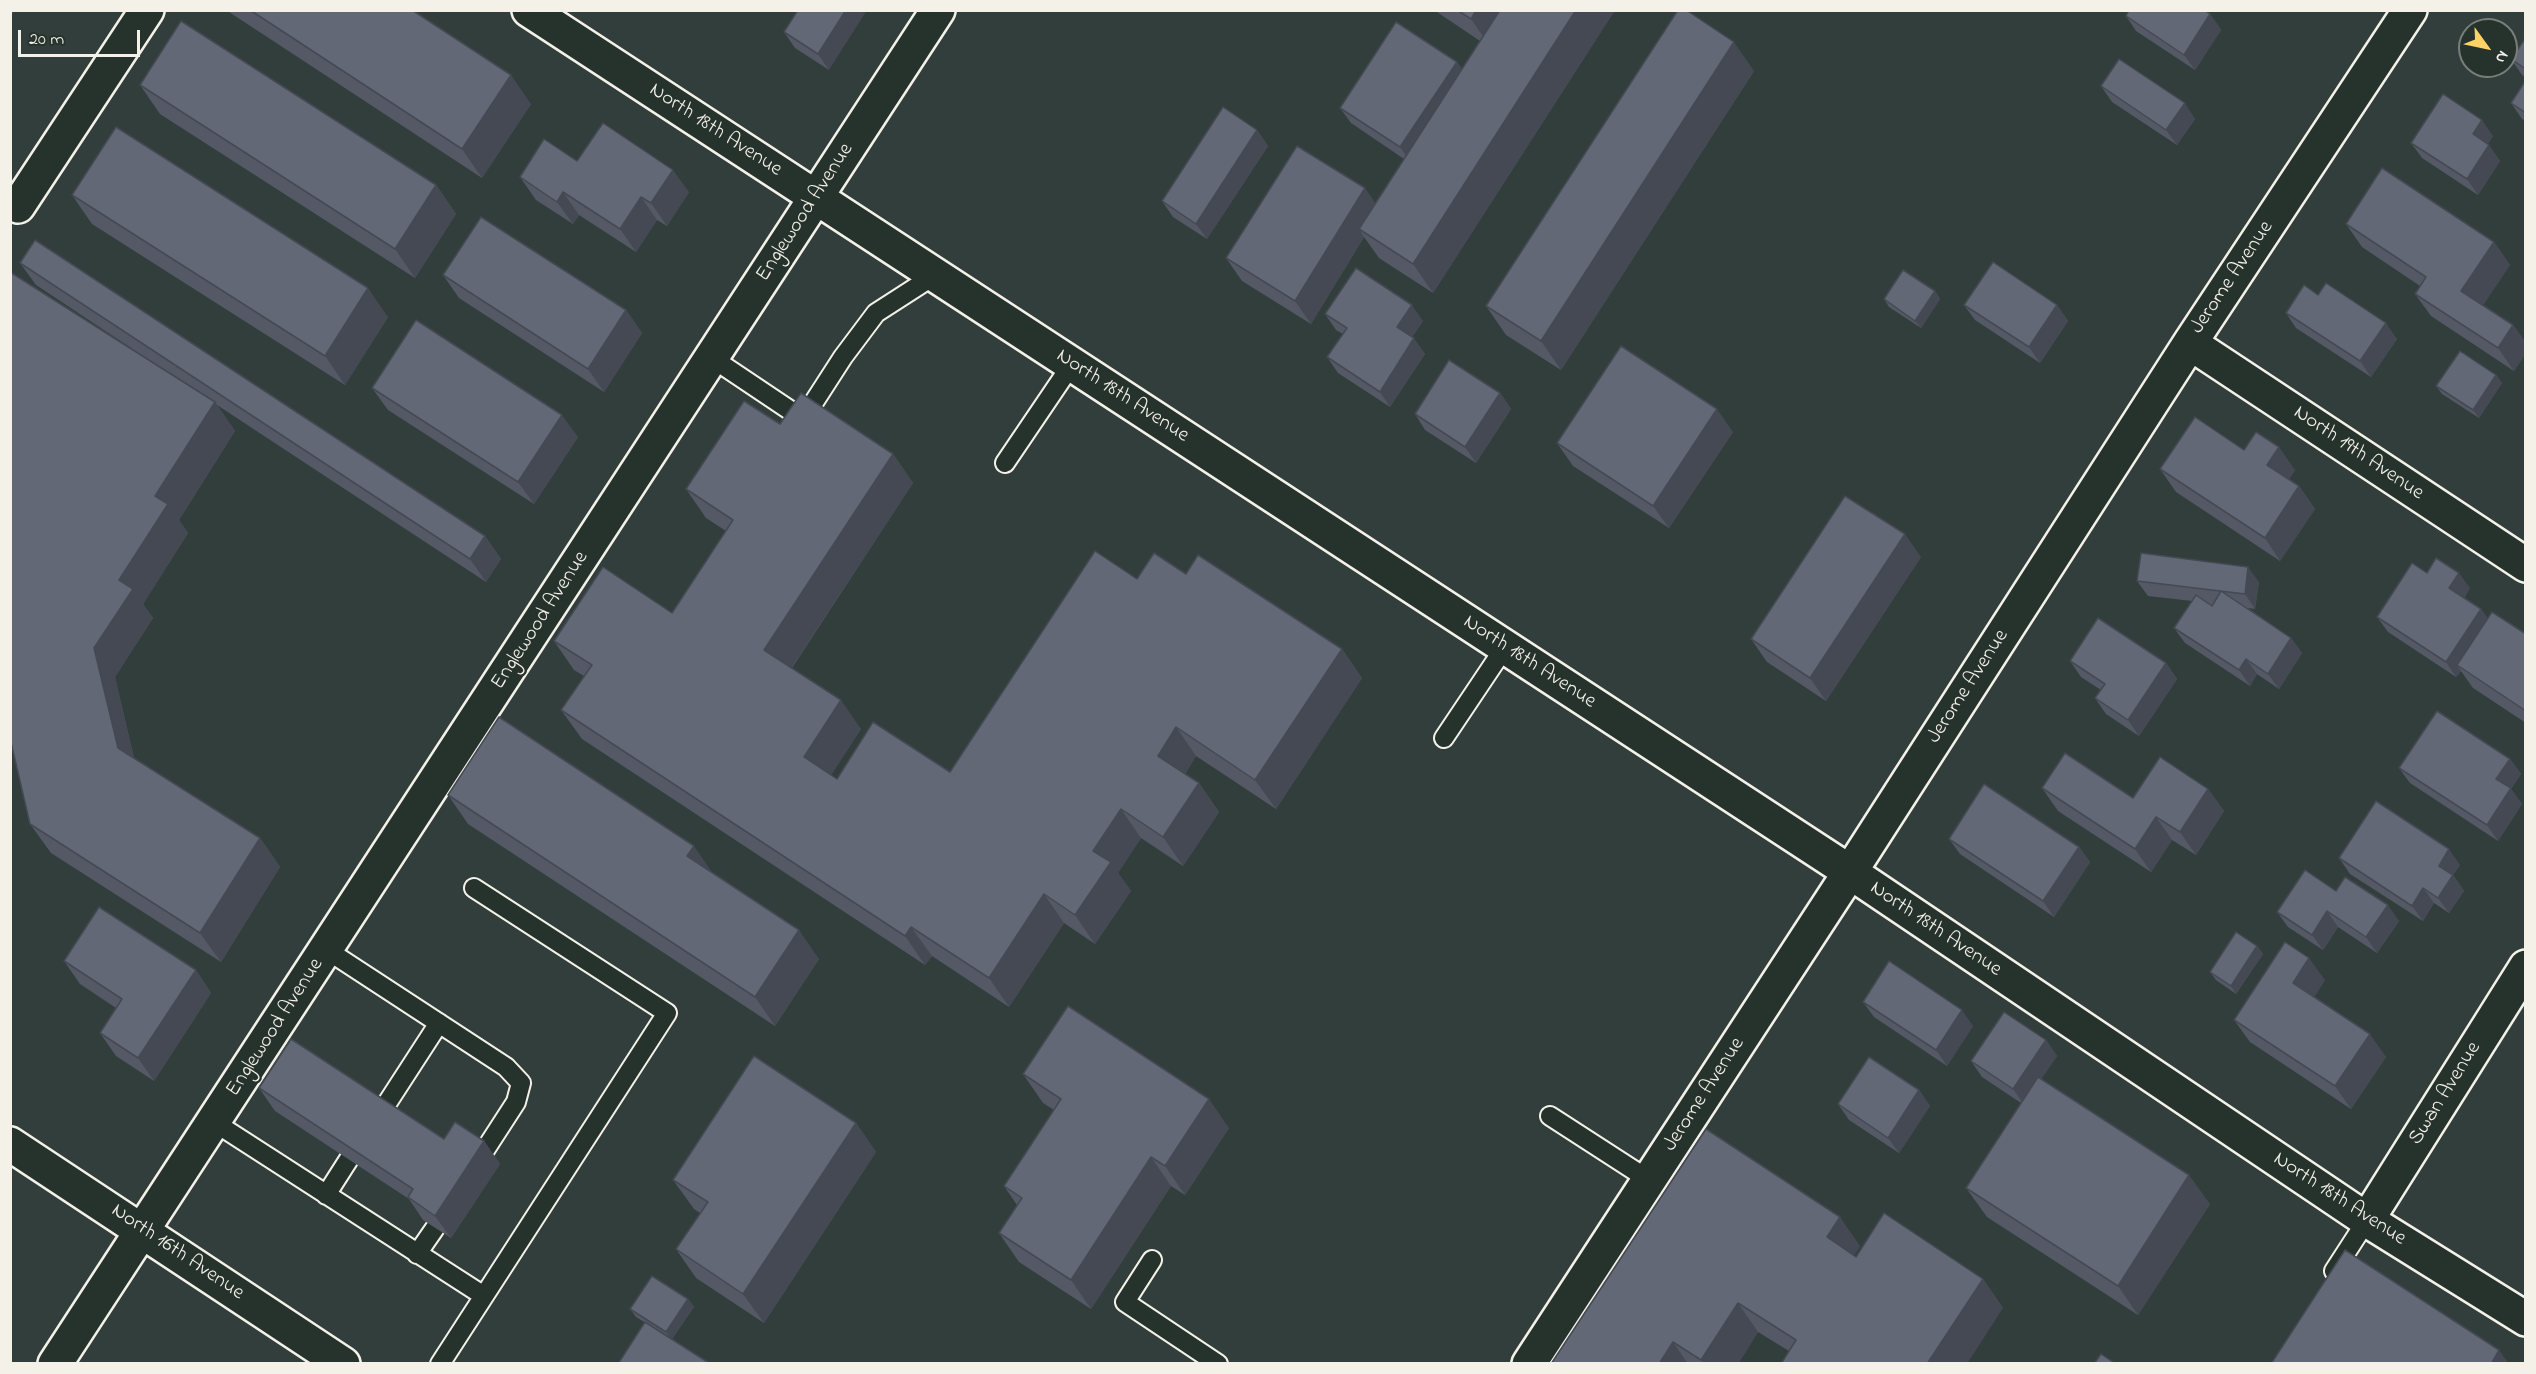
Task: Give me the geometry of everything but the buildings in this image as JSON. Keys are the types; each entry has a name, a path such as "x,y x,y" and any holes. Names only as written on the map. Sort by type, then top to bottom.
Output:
{"street":[{"path":"18,206 147,10"},
{"name":"North 18th Avenue","path":"529,10 1850,873 2367,1220 2526,1319"},
{"name":"Englewood Avenue","path":"55,1364 938,10"},
{"name":"Jerome Avenue","path":"1529,1364 1850,873 2190,343 2410,10"},
{"name":"North 19th Avenue","path":"2190,343 2526,565"},
{"name":"Swan Avenue","path":"2367,1220 2526,967"},
{"name":"North 16th Avenue","path":"10,1144 343,1364"}],"lane":[{"path":"712,358 802,419 843,357 876,313 935,275"},
{"path":"1005,463 1072,364"},
{"path":"1444,738 1505,646"},
{"path":"440,1364 667,1013 474,888"},
{"path":"327,950 506,1067 521,1083 516,1102 483,1153"},
{"path":"382,1111 439,1023"},
{"path":"1550,1116 1649,1180"},
{"path":"214,1122 484,1296"},
{"path":"326,1195 349,1159"},
{"path":"2324,1287 2367,1220"},
{"path":"417,1254 435,1228"},
{"path":"1152,1260 1125,1302 1218,1364"}]}
